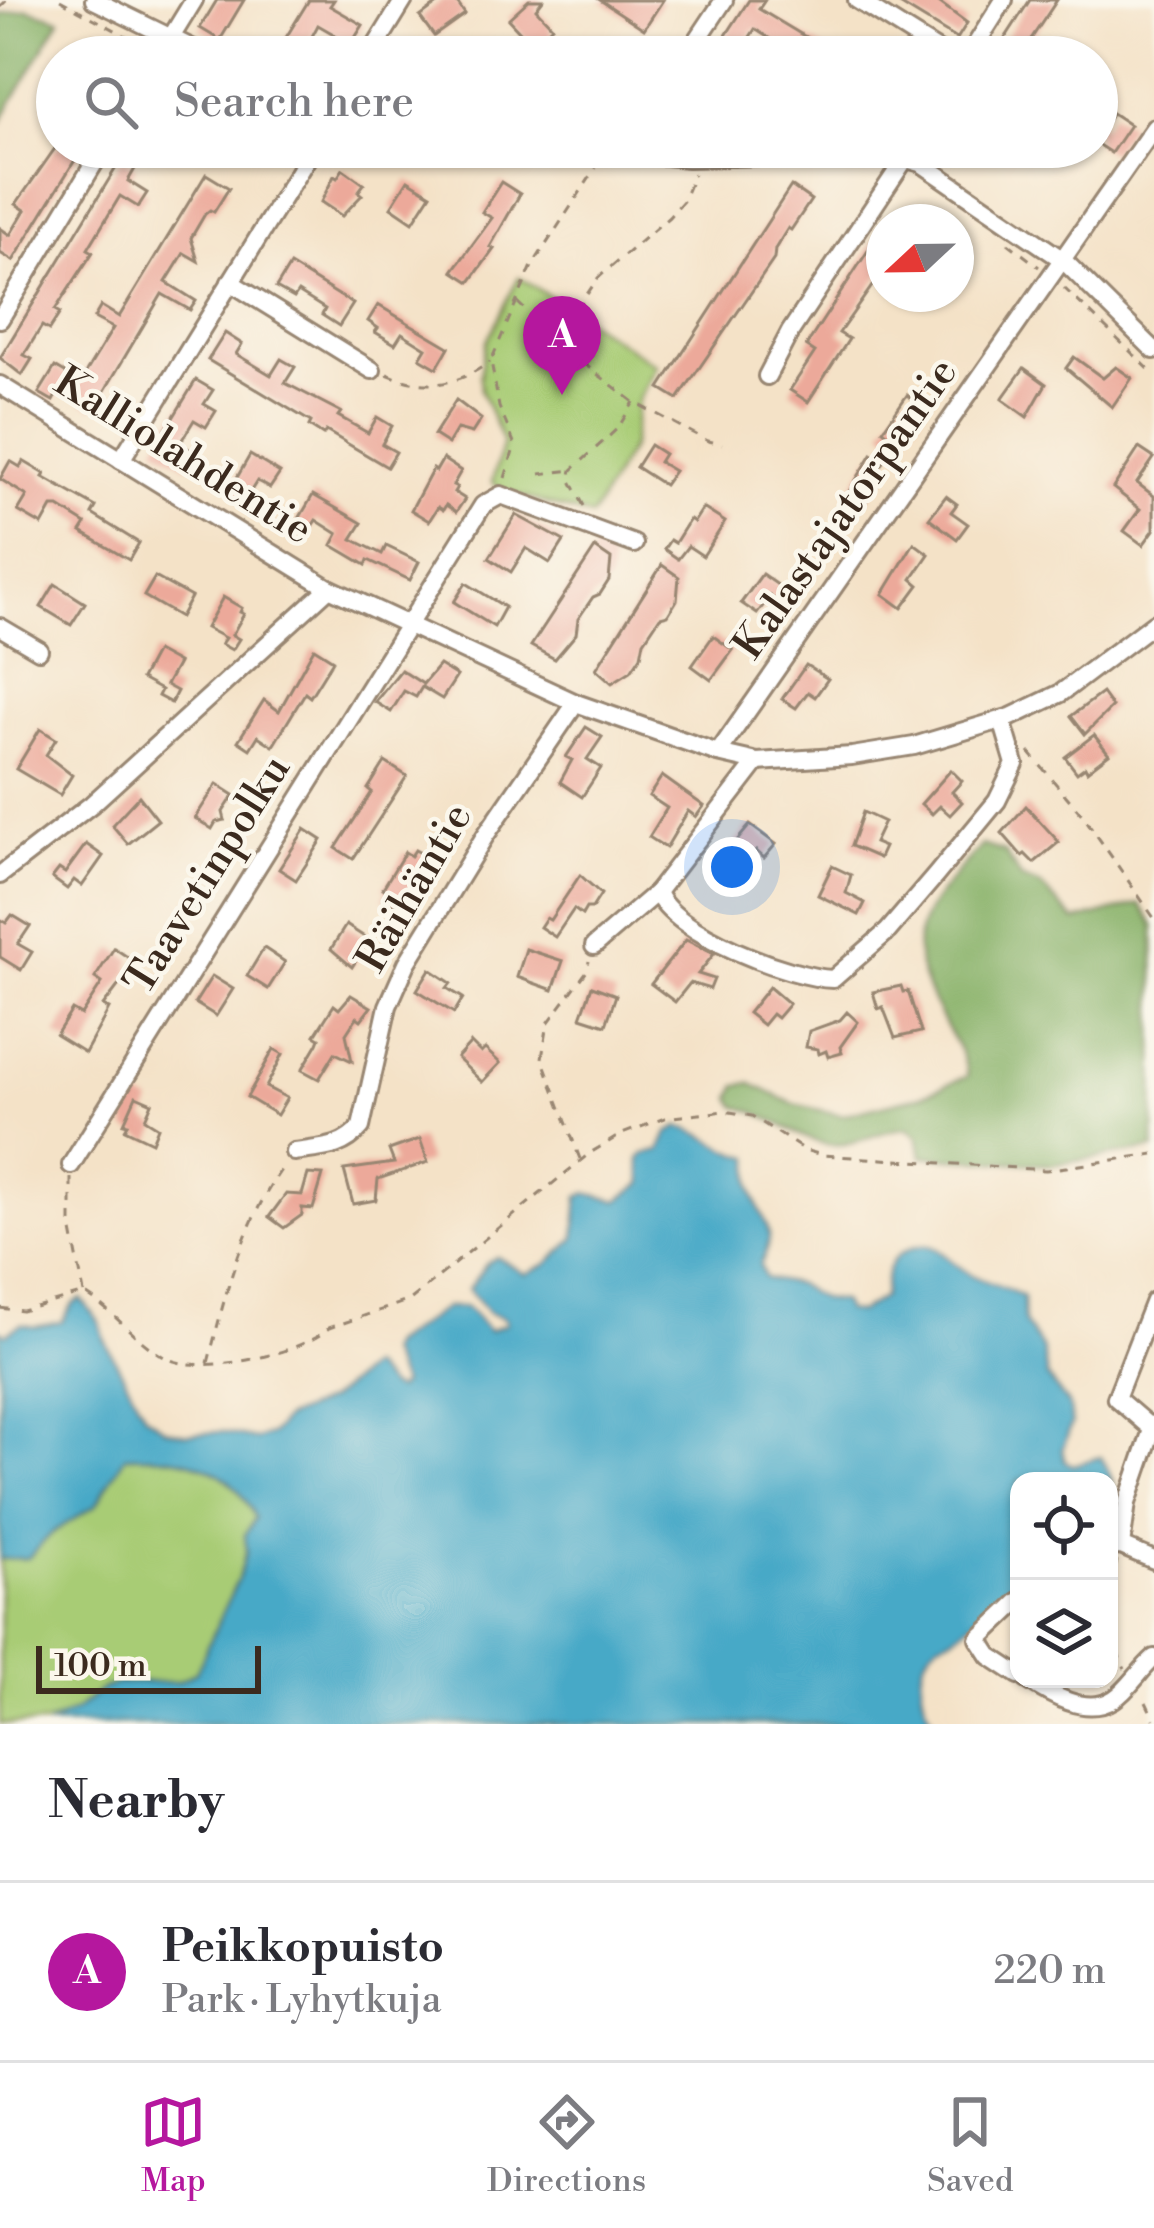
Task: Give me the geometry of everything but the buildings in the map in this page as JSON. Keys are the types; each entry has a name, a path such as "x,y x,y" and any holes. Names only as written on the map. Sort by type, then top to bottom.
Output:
{"street":[{"path":"94,0 144,36"},
{"path":"172,36 194,0"},
{"path":"382,36 404,0"},
{"path":"700,36 724,0"},
{"path":"857,0 914,36"},
{"path":"981,36 1004,0"},
{"name":"Kalastajatorpantie","path":"718,753 1154,128"},
{"path":"0,319 91,168"},
{"path":"121,460 301,168"},
{"path":"767,376 790,332 899,168"},
{"path":"931,168 1154,350"},
{"path":"230,282 372,370"},
{"name":"Kalliolahdentie","path":"0,385 329,588 576,703 757,762 852,757 914,746 1002,720 1061,693 1154,623"},
{"path":"501,495 634,544"},
{"name":"Taavetinpolku","path":"71,1165 472,519 483,505 501,495"},
{"path":"0,874 92,804 329,588"},
{"path":"0,628 39,650"},
{"name":"Räihäntie","path":"294,1152 334,1147 350,1140 361,1127 388,1006 406,963 576,703"},
{"path":"657,892 682,922 699,931 809,979 832,980 888,931 997,801 1015,764 1002,720"},
{"path":"594,946 657,892 757,762"},
{"path":"1118,1536 1153,1426 1116,1398 1154,1301"},
{"path":"1118,1547 1154,1560"},
{"path":"1010,1610 979,1640 990,1656 1010,1669"},
{"path":"1044,1688 1075,1704 1097,1705 1114,1699 1154,1658"}],"path":[{"path":"0,7 7,0"},
{"path":"60,0 134,36"},
{"path":"501,495 498,489 515,445 499,407 491,362 515,301 564,213 596,168"},
{"path":"551,336 566,325 598,278 683,201 694,172"},
{"path":"997,235 1058,268 1154,374"},
{"path":"515,301 551,336 634,401 722,445"},
{"path":"372,370 427,386 461,380 491,362"},
{"path":"595,530 570,479 572,470 618,428 634,401"},
{"path":"540,474 572,470"},
{"path":"1029,752 1084,817 1154,918"},
{"path":"580,1160 542,1058 548,1023 587,971 594,946"},
{"path":"71,1165 71,1226 84,1293 127,1324 152,1350 173,1362 207,1365 294,1347 320,1337 329,1328 410,1300 580,1160 622,1134 665,1118 725,1111 752,1116 804,1150 822,1155 1046,1170 1154,1154"},
{"path":"207,1365 234,1258 258,1203 294,1152"},
{"path":"0,1308 22,1311 84,1293"},
{"path":"1113,1580 1113,1632 1131,1681"},
{"path":"1146,1702 1154,1719"}],"green space":[{"path":"28,9 60,19 50,36 36,36 36,61 0,123 0,15"},
{"path":"519,277 656,365 638,400 632,445 591,517 503,491 492,482 503,443 481,390 480,375 486,343"},
{"path":"982,845 1004,852 1022,879 1041,886 1075,921 1140,904 1154,926 1154,1149 1051,1165 922,1156 918,1136 909,1128 847,1144 825,1144 737,1107 732,1098 737,1085 750,1083 794,1104 842,1115 919,1096 968,1076 962,1055 929,994 917,946 929,909"},
{"path":"125,1456 165,1457 202,1466 233,1485 255,1518 245,1535 247,1551 238,1579 196,1672 178,1682 119,1683 47,1724 0,1724 0,1559 28,1558 52,1533 96,1505"}],"water":[{"path":"679,1127 751,1157 752,1188 769,1233 760,1265 765,1278 798,1285 821,1299 841,1301 846,1311 858,1313 883,1297 888,1271 898,1256 925,1246 970,1274 1023,1297 1024,1322 1043,1350 1047,1377 1068,1404 1072,1423 1062,1450 1065,1461 1073,1465 1101,1457 1108,1472 1010,1472 1010,1585 963,1629 929,1652 922,1673 923,1695 937,1724 47,1724 119,1683 178,1682 196,1672 238,1579 247,1551 245,1535 255,1518 245,1499 219,1474 185,1460 125,1456 96,1505 52,1533 28,1558 0,1559 0,1330 6,1334 21,1324 35,1327 62,1322 81,1299 100,1323 145,1415 165,1429 186,1434 221,1432 256,1439 271,1435 284,1419 329,1400 369,1367 396,1390 401,1384 387,1353 391,1345 446,1307 466,1307 489,1331 506,1324 504,1318 488,1313 468,1289 488,1262 497,1257 525,1274 547,1264 575,1239 579,1197 587,1193 618,1201 643,1183 640,1159 660,1151 668,1133"}],"place":[{"name":"Peikkopuisto","path":"562,395"}]}
